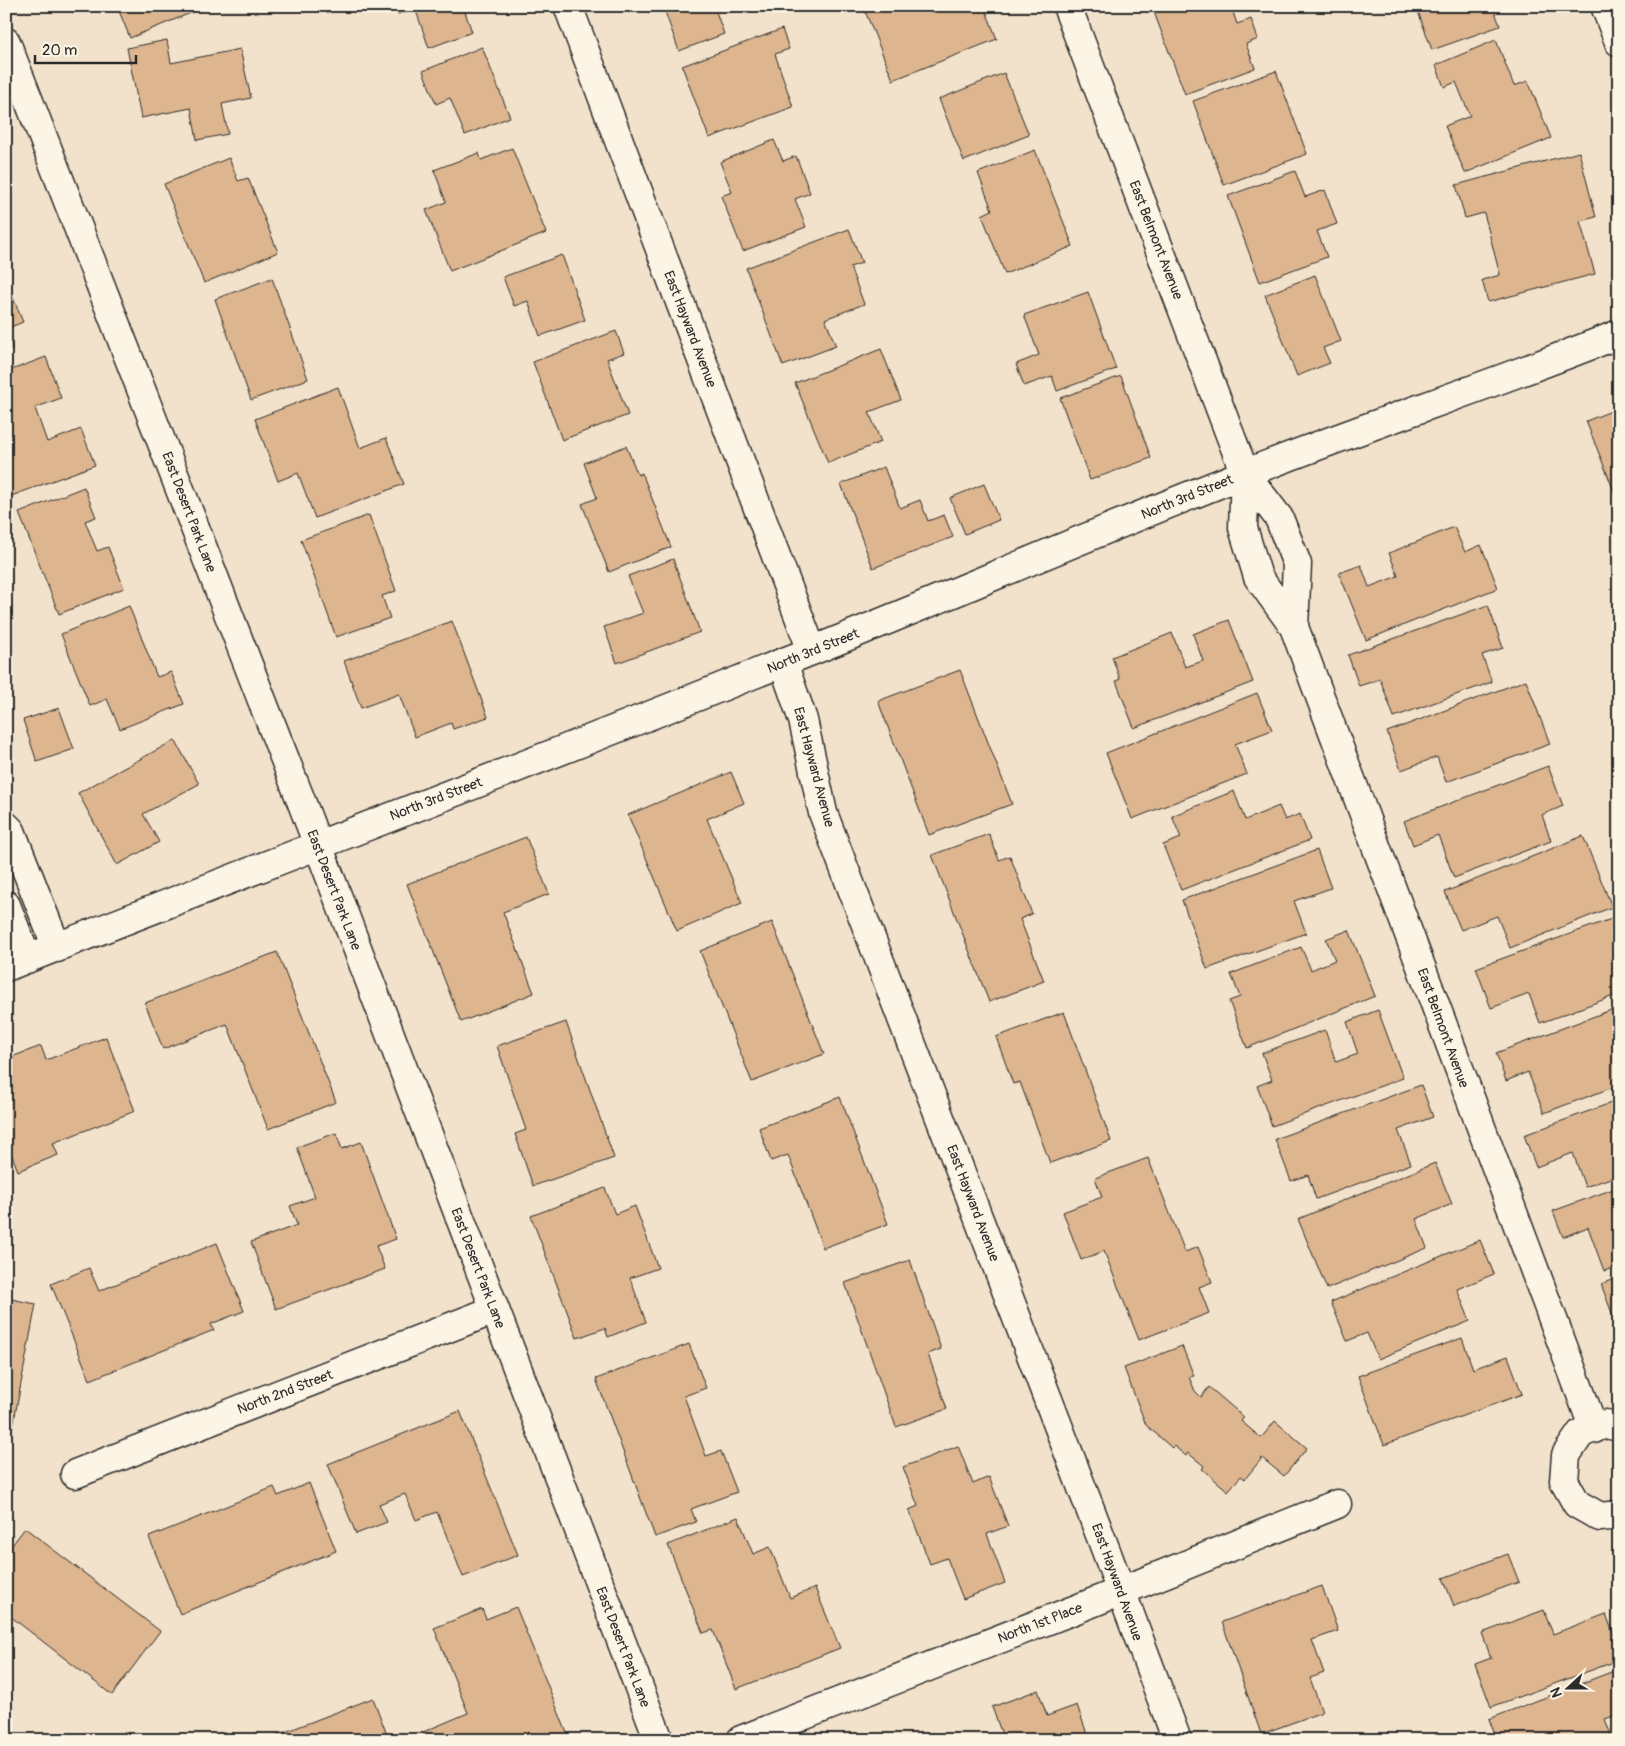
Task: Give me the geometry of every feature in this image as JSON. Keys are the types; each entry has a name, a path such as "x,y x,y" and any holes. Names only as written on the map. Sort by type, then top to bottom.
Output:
{"street":[{"name":"East Hayward Avenue","path":"568,6 812,651"},
{"name":"East Belmont Avenue","path":"1067,6 1245,474 1279,518 1297,564 1294,627"},
{"path":"1605,6 1619,42"},
{"name":"East Desert Park Lane","path":"6,42 317,845 659,1740"},
{"name":"North 3rd Street","path":"17,963 590,740 1245,474 1619,334"},
{"name":"East Belmont Avenue","path":"1245,474 1243,528 1258,577 1294,627 1606,1428 1581,1433 1566,1455 1564,1481 1577,1504 1600,1517 1619,1515"},
{"name":"East Hayward Avenue","path":"783,663 803,720 823,813 1177,1740"},
{"path":"6,826 11,831 57,948"},
{"path":"6,905 17,963"},
{"name":"North 2nd Street","path":"75,1474 494,1310"},
{"name":"North 1st Place","path":"741,1740 1337,1504"}],"building":[{"path":"117,6 191,6 193,12 130,38"},
{"path":"395,6 463,6 472,32 429,48 415,8 398,14"},
{"path":"663,6 714,6 724,34 679,51"},
{"path":"863,6 984,6 997,39 893,80"},
{"path":"1231,6 1237,24 1251,19 1258,39 1246,44 1255,68 1185,94 1152,7"},
{"path":"1416,6 1493,6 1500,26 1432,50"},
{"path":"782,29 789,49 775,54 793,107 709,138 682,66"},
{"path":"167,40 171,63 240,49 251,98 222,104 228,134 197,140 191,108 141,118 127,48"},
{"path":"1496,40 1514,86 1528,81 1551,138 1465,173 1445,126 1470,116 1456,82 1444,87 1436,65"},
{"path":"482,47 510,117 465,135 450,98 436,104 423,71"},
{"path":"1276,71 1307,154 1224,185 1193,101"},
{"path":"1004,73 1029,135 964,161 939,99"},
{"path":"774,140 783,161 796,156 810,193 795,199 806,227 743,251 721,196 732,192 720,162"},
{"path":"512,148 546,233 450,271 426,210 446,202 434,170 479,153 481,160"},
{"path":"1035,150 1073,246 1005,274 982,215 992,210 978,173"},
{"path":"1579,152 1596,217 1580,221 1595,274 1488,302 1482,280 1500,275 1484,213 1465,218 1456,185"},
{"path":"229,158 238,181 248,178 278,252 204,283 164,184"},
{"path":"1295,171 1305,197 1325,190 1337,224 1317,231 1327,257 1260,282 1228,196"},
{"path":"849,229 862,263 850,267 864,304 825,319 836,346 783,366 746,268"},
{"path":"562,255 585,320 540,336 528,301 514,306 503,277"},
{"path":"1315,275 1341,341 1323,348 1330,363 1297,376 1265,295"},
{"path":"272,278 308,379 251,400 215,299"},
{"path":"6,281 23,322 6,329"},
{"path":"1088,292 1116,369 1057,391 1052,376 1024,386 1016,364 1039,355 1024,315"},
{"path":"616,331 624,353 607,359 628,415 562,440 533,362"},
{"path":"6,333 12,348 6,351"},
{"path":"881,349 901,400 869,412 881,442 828,463 795,383"},
{"path":"46,357 61,398 35,408 47,442 81,429 95,465 6,498 6,413 10,412 6,402 6,372"},
{"path":"1121,376 1151,458 1090,480 1060,398"},
{"path":"338,387 360,448 386,438 404,484 315,518 298,473 278,481 255,419"},
{"path":"1619,408 1619,495 1616,496 1586,421"},
{"path":"626,446 638,475 642,473 671,547 609,572 582,504 597,498 584,463"},
{"path":"884,467 900,508 920,500 928,521 944,515 953,537 873,568 841,484"},
{"path":"984,484 999,520 965,534 950,498"},
{"path":"84,487 96,517 85,521 97,551 108,547 124,588 59,614 19,513"},
{"path":"369,515 396,591 382,596 390,618 336,637 301,540"},
{"path":"1454,527 1465,552 1481,545 1498,588 1366,640 1339,573 1361,565 1369,587 1398,576 1389,553"},
{"path":"673,559 700,632 617,663 604,627 643,613 628,576"},
{"path":"1488,605 1503,648 1482,655 1492,682 1394,717 1380,679 1359,686 1348,655"},
{"path":"129,606 157,677 171,672 184,704 120,729 107,699 90,706 61,634"},
{"path":"1229,620 1253,682 1134,728 1116,681 1120,679 1112,657 1172,633 1185,667 1203,661 1193,634"},
{"path":"452,621 488,717 453,729 451,723 415,737 399,694 361,708 344,661"},
{"path":"960,670 1012,804 929,835 878,701"},
{"path":"1526,680 1550,744 1446,782 1437,757 1401,770 1387,732"},
{"path":"1257,693 1272,730 1235,744 1247,774 1132,819 1106,753"},
{"path":"59,708 74,749 37,762 23,720"},
{"path":"175,740 199,784 143,814 159,842 117,865 78,793"},
{"path":"1548,766 1563,806 1542,815 1551,841 1454,878 1438,835 1413,845 1404,821"},
{"path":"731,772 744,803 707,819 742,903 677,931 628,815"},
{"path":"1234,791 1245,820 1279,806 1285,820 1300,814 1310,840 1181,890 1163,845 1181,838 1172,816"},
{"path":"989,834 999,860 1010,856 1032,914 1020,919 1044,981 989,1002 932,855"},
{"path":"1583,836 1612,907 1510,948 1497,916 1461,930 1445,892"},
{"path":"526,837 549,894 503,912 534,993 461,1022 407,884"},
{"path":"1317,850 1331,888 1294,901 1306,933 1207,969 1182,900"},
{"path":"1614,918 1619,931 1619,994 1540,1023 1529,994 1491,1008 1476,968"},
{"path":"772,922 824,1054 752,1082 700,951"},
{"path":"1349,930 1375,996 1247,1048 1229,1001 1240,997 1231,974 1301,947 1311,970 1335,960 1326,939"},
{"path":"277,952 336,1102 268,1129 227,1024 163,1049 145,1003"},
{"path":"1619,1007 1619,1085 1544,1113 1528,1072 1506,1081 1496,1053"},
{"path":"1378,1010 1403,1078 1272,1126 1257,1086 1272,1080 1262,1053 1325,1030 1336,1062 1358,1054 1347,1022"},
{"path":"1064,1012 1111,1141 1050,1163 1020,1082 1013,1084 996,1037"},
{"path":"566,1022 614,1158 533,1186 515,1134 526,1130 497,1046"},
{"path":"106,1037 135,1111 53,1143 58,1155 18,1171 6,1140 6,1059 41,1046 46,1060"},
{"path":"1421,1085 1433,1117 1398,1130 1411,1164 1316,1199 1308,1175 1291,1181 1275,1139"},
{"path":"840,1097 888,1224 823,1248 788,1155 771,1161 759,1128"},
{"path":"1619,1100 1619,1175 1585,1187 1573,1153 1536,1167 1524,1135"},
{"path":"336,1133 342,1149 361,1142 396,1239 376,1246 385,1269 276,1309 251,1242 297,1225 290,1206 315,1197 297,1147"},
{"path":"1148,1158 1185,1252 1198,1247 1212,1282 1199,1287 1209,1313 1139,1340 1104,1251 1081,1260 1063,1212 1102,1197 1095,1178"},
{"path":"1435,1163 1452,1204 1416,1219 1427,1248 1327,1289 1298,1219"},
{"path":"1619,1187 1619,1266 1604,1271 1588,1227 1563,1237 1553,1211"},
{"path":"605,1188 615,1214 635,1206 658,1268 630,1278 646,1322 608,1337 605,1328 577,1338 531,1216"},
{"path":"1480,1240 1494,1274 1457,1289 1470,1321 1378,1359 1367,1333 1347,1341 1331,1302"},
{"path":"217,1243 244,1311 211,1324 214,1330 90,1380 51,1284 89,1268 99,1291"},
{"path":"910,1260 941,1349 928,1354 947,1409 896,1427 845,1283"},
{"path":"1619,1277 1619,1332 1601,1284"},
{"path":"6,1298 36,1304 10,1442 6,1441"},
{"path":"1462,1338 1473,1369 1508,1356 1522,1394 1384,1445 1358,1376"},
{"path":"689,1344 706,1388 684,1396 706,1456 721,1451 737,1492 691,1509 696,1522 655,1537 596,1379"},
{"path":"1182,1346 1194,1376 1189,1377 1195,1391 1201,1397 1209,1387 1244,1417 1241,1421 1261,1438 1275,1421 1307,1448 1284,1476 1262,1458 1245,1479 1241,1476 1228,1491 1202,1469 1204,1466 1188,1453 1186,1456 1174,1446 1172,1448 1146,1425 1124,1368"},
{"path":"460,1411 518,1555 463,1577 437,1512 416,1520 405,1494 379,1504 387,1522 356,1534 328,1464"},
{"path":"958,1446 973,1484 989,1477 1008,1526 987,1534 1005,1583 963,1599 947,1558 930,1564 909,1510 918,1506 903,1467"},
{"path":"309,1483 336,1551 180,1614 149,1537 274,1487 278,1496"},
{"path":"738,1517 753,1554 770,1547 790,1598 815,1588 840,1648 736,1689 713,1630 703,1633 668,1545"},
{"path":"25,1528 160,1631 112,1695 6,1613 6,1553"},
{"path":"1508,1554 1519,1582 1454,1606 1443,1578"},
{"path":"1322,1586 1338,1631 1312,1640 1324,1673 1310,1678 1322,1712 1261,1734 1222,1622"},
{"path":"516,1607 569,1738 563,1740 426,1740 423,1732 468,1713 434,1628 482,1609 486,1619"},
{"path":"1544,1610 1553,1634 1606,1614 1619,1649 1619,1660 1491,1707 1475,1664 1491,1658 1482,1633"},
{"path":"1619,1669 1619,1714 1605,1719 1613,1740 1497,1740 1489,1719"},
{"path":"1038,1690 1047,1716 1077,1705 1089,1740 1004,1740 992,1707"},
{"path":"373,1698 389,1740 267,1740 267,1739"}]}
